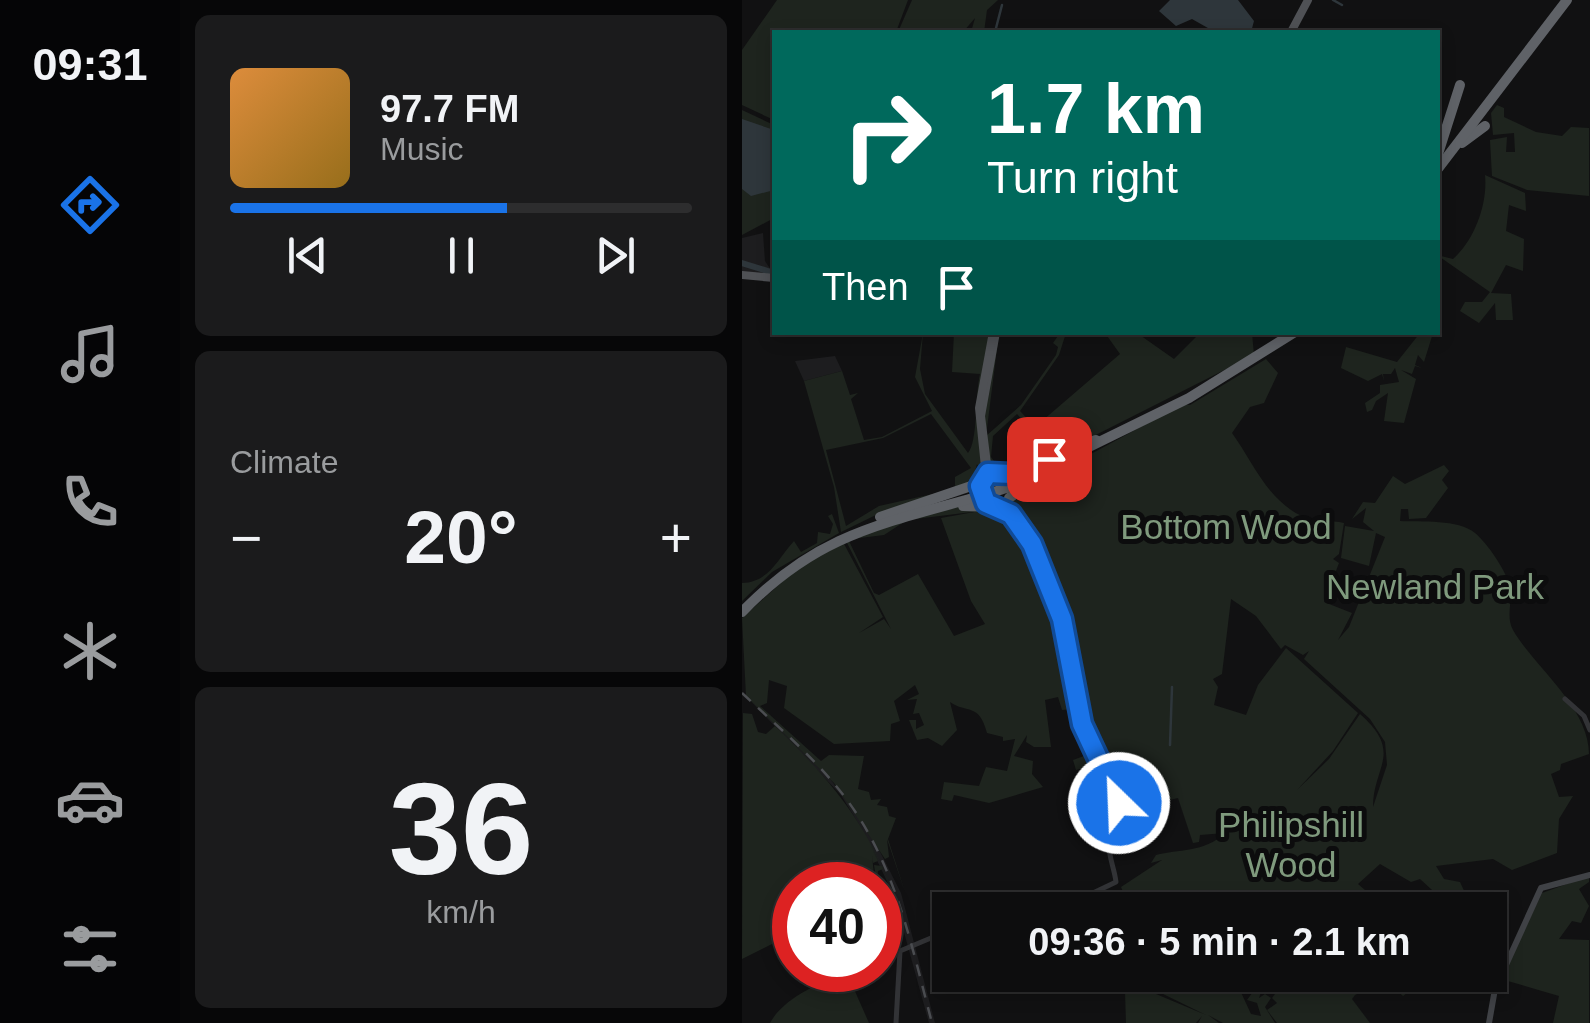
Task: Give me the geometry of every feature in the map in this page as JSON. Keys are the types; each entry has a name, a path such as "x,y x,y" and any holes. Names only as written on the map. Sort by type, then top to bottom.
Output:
{"highway":[{"path":"1440,161 1565,0"},
{"path":"1440,154 1460,84"},
{"path":"1440,163 1485,126"},
{"path":"742,609 790,564 842,536 880,517 1005,486 1084,452 1257,357 1288,335"},
{"path":"1005,486 1257,357"},
{"path":"842,536 982,489"},
{"path":"901,515 979,505 993,508"}],"main road":[{"path":"1291,30 1308,0"},
{"path":"742,274 772,278"},
{"path":"993,508 982,489 981,440 982,405 994,335"},
{"path":"981,440 988,466 1005,486 993,508"},
{"path":"1490,1023 1494,989 1541,888 1590,874"}],"street":[{"path":"1005,486 1011,514"},
{"path":"993,508 1011,514 1026,530 1059,612 1078,709 1126,822 1112,832 1106,846 1117,881 1095,892"},
{"path":"1565,699 1587,713 1590,730"},
{"path":"896,1023 900,952 932,937"}],"shaded area":[{"path":"1170,0 1238,0 1254,21 1252,30 1211,30 1192,19 1176,26 1159,11"},
{"path":"742,119 772,129 772,191 751,196 742,189"},
{"path":"763,233 765,261 771,270 756,268 772,272 772,277 742,273 742,264 755,267 742,262 742,238"},
{"path":"835,356 842,371 804,381 795,361"},
{"path":"742,692 828,776 870,832 885,862 878,862 841,795"},
{"path":"902,897 935,1023 929,1023 902,925"}],"green space":[{"path":"777,0 908,0 897,30 772,30 772,119 742,105 742,50"},
{"path":"912,0 998,0 987,10 984,30 972,30 975,18 965,30 899,30"},
{"path":"1497,105 1504,108 1504,117 1536,132 1562,136 1571,127 1589,128 1589,196 1527,190 1492,176 1490,140 1507,137 1506,152 1515,152 1514,133 1493,135 1491,113"},
{"path":"742,110 772,124 772,219 742,235"},
{"path":"1485,175 1525,193 1526,211 1509,205 1506,231 1524,239 1523,271 1506,265 1491,293 1511,294 1513,320 1496,320 1495,303 1479,323 1460,311 1465,302 1482,302 1490,292 1440,256 1453,259 1467,242 1482,210"},
{"path":"923,335 920,369 925,394 968,453 980,374 952,372 954,335 992,335 977,419 993,471 984,473 995,473 1004,482 982,489 975,486 980,469 977,464 971,487 880,513 841,532 834,487 804,381 842,371 850,395 858,393 851,399 864,440 882,437 932,411 915,377","holes":["931,414 971,468 955,477 955,489 879,506 846,526 826,450 883,438"]},
{"path":"999,335 986,436 1021,405 1056,355 1058,347 1053,343 1059,335 1065,335 1059,355 1020,411 1035,427 1120,354 1106,335 1140,335 1174,359 1198,335 1252,335 1254,355 1060,453 1000,472 988,464 982,425","holes":["1017,414 1044,444 1018,462 996,464 991,457 993,436"]},
{"path":"1418,335 1432,335 1424,362 1418,355 1415,365 1422,368 1415,366 1412,374 1401,370 1416,379 1404,423 1384,421 1388,393 1367,412 1365,403 1380,393 1380,385 1399,382 1395,368 1391,374 1383,374 1384,381 1382,374 1368,381 1341,368 1346,347 1397,362"},
{"path":"1266,359 1278,373 1264,403 1250,407 1232,433 1281,502 1304,517 1344,523 1339,554 1333,559 1339,563 1324,602 1352,613 1338,640 1349,627 1385,537 1376,533 1369,566 1341,558 1345,526 1374,531 1363,522 1366,508 1352,519 1363,502 1375,503 1393,476 1405,484 1444,465 1449,471 1442,480 1448,488 1426,518 1409,519 1408,509 1401,509 1400,521 1449,523 1480,537 1507,578 1513,630 1580,720 1589,754 1561,764 1560,770 1551,774 1559,797 1573,796 1559,819 1557,853 1512,870 1493,859 1436,866 1444,879 1460,882 1465,892 1434,892 1420,879 1411,882 1380,864 1358,884 1367,892 1123,892 1121,887 1162,860 1151,863 1156,855 1200,847 1225,833 1200,835 1199,842 1193,843 1178,798 1136,808 1121,771 1121,752 1097,755 1103,772 1097,774 1095,765 1076,770 1073,760 1095,752 1097,730 1091,732 1091,742 1081,732 1080,715 1085,708 1062,710 1058,697 1045,700 1051,747 1034,747 1026,742 1027,735 1014,756 1033,761 1032,774 1043,787 989,803 954,795 952,801 941,799 944,782 979,786 986,767 1007,771 1015,739 1003,741 1003,737 987,733 976,713 950,702 957,730 942,746 928,738 917,740 909,720 916,720 916,729 924,725 919,713 913,714 917,699 907,700 919,694 915,685 894,701 900,721 891,724 890,741 834,744 784,708 787,686 769,680 767,703 760,706 821,761 829,755 864,756 858,789 869,792 871,800 881,799 877,805 887,807 889,816 896,818 888,839 895,862 887,839 889,857 885,859 834,783 746,696 742,618 792,573 843,542 883,617 859,633 884,619 891,629 848,539 874,593 879,595 918,574 954,636 985,624 971,601 941,518 980,511 907,520 884,535 852,539 916,516 949,508 982,507 1012,516 1008,505 1012,497 1183,404 1190,405","holes":["1231,599 1256,616 1281,649 1285,645 1303,655 1309,651 1304,659 1370,719 1385,742 1387,765 1373,807 1383,750 1381,739 1360,714 1329,759 1297,790 1333,751 1358,713 1286,648 1258,685 1246,715 1214,705 1218,687 1213,679 1222,674"]},
{"path":"832,514 839,533 772,572 742,601 742,583 766,574 794,541 801,552 817,543 818,532 830,534 833,524 828,516"},
{"path":"743,713 752,714 758,732 766,734 775,726 814,766 860,825 880,862 871,846 878,861 873,862 872,855 873,862 772,862 772,944 742,959"},
{"path":"1589,876 1589,882 1579,889 1589,906 1581,923 1572,921 1559,939 1589,940 1589,1023 1553,1023 1559,996 1507,981 1507,966 1542,893"},
{"path":"804,992 855,992 869,1023 770,1023"},
{"path":"1125,992 1156,994 1206,1015 1159,992 1241,992 1251,1014 1261,1016 1257,1003 1247,1000 1253,992 1261,992 1259,998 1265,994 1271,998 1265,1007 1275,1023 1223,1023 1208,1015 1219,1023 1198,1023 1202,1016 1196,1023 1126,1023"},
{"path":"1272,992 1361,992 1352,999 1370,1023 1277,1023 1267,1010 1277,1003 1272,998"}],"waterway":[{"path":"1333,0 1342,5"},
{"path":"996,30 1002,5"},
{"path":"742,263 772,272"},
{"path":"1170,745 1172,687"}],"railway":[{"path":"742,693 821,769 862,821 889,876 932,1023"}],"route":[{"path":"1049,459 1012,474 988,473 980,486 986,503 1011,514 1026,530 1062,619 1070,682 1082,724 1119,803"}],"park label":[{"name":"Bottom Wood","path":"1226,526"},
{"name":"Newland Park","path":"1435,586"},
{"name":"Philipshill Wood","path":"1291,844"}]}
